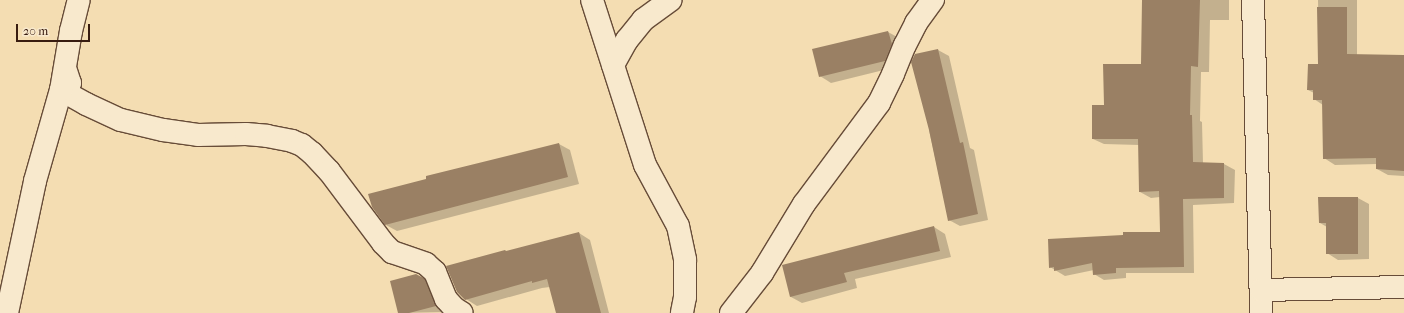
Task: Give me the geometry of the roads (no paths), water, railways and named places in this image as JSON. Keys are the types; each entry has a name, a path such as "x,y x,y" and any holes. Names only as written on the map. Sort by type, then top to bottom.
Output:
{"street":[{"path":"7,313 36,182 64,80 71,30 79,0"},
{"path":"592,0 645,165 678,226 685,260 685,297 682,313"},
{"path":"613,66 627,40 643,20 671,0"},
{"path":"731,313 762,273 804,204 879,103 893,74 904,45 916,23 933,0"},
{"path":"1254,0 1261,290 1260,313"},
{"path":"64,80 86,104 121,120 163,130 198,135 246,134 267,136 292,141 302,145 312,153 328,171 383,243 392,252 426,264 435,272 446,299 454,308 462,313"},
{"path":"1261,290 1404,287"}]}
